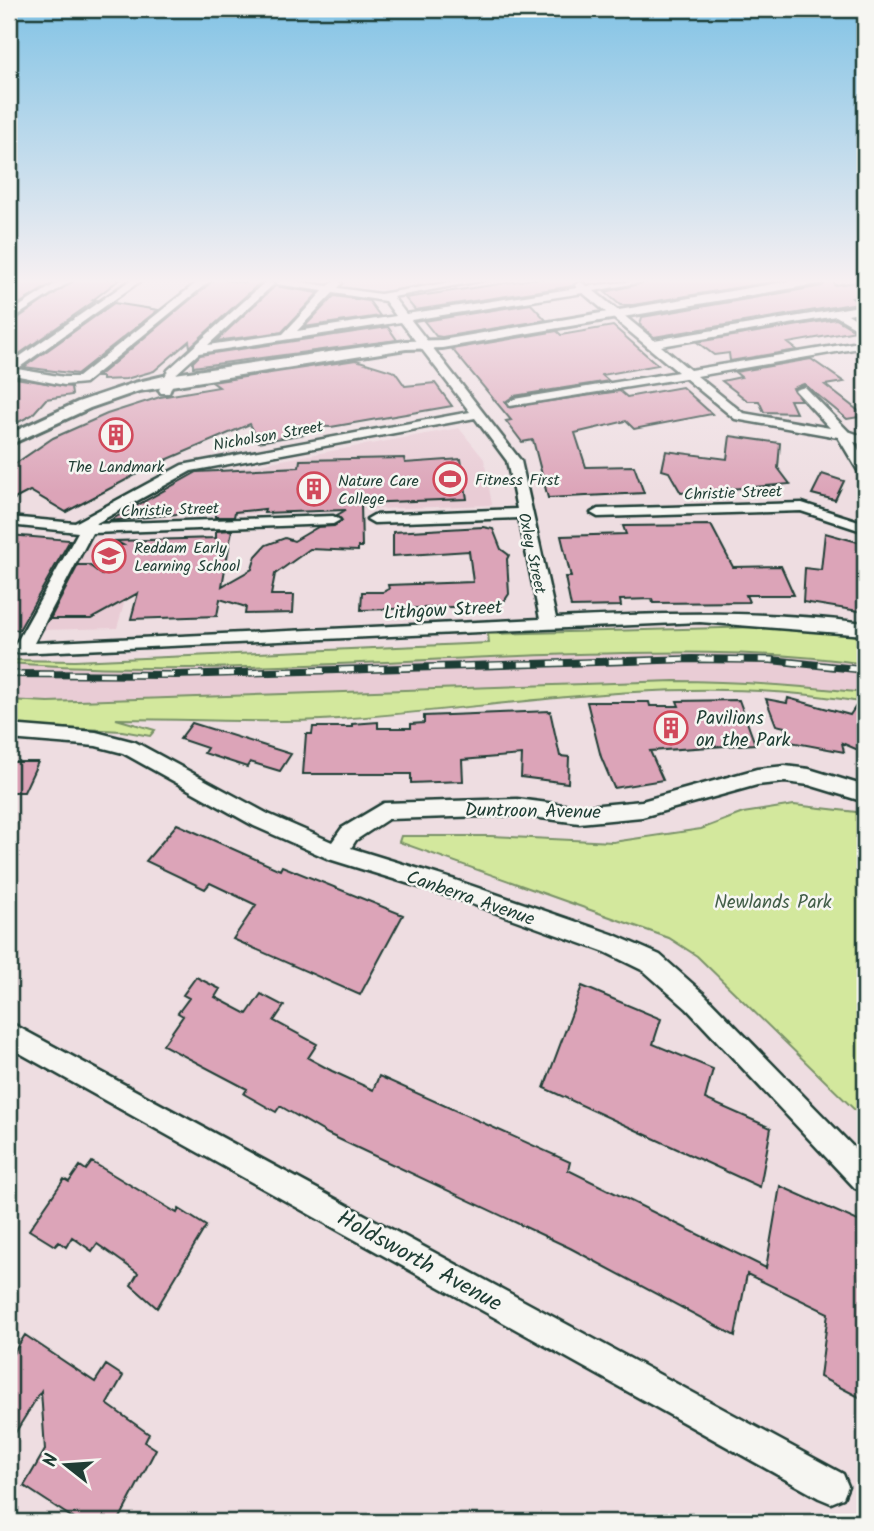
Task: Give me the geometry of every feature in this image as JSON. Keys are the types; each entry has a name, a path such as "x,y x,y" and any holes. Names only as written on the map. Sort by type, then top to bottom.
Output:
{"main road":[{"path":"9,440 104,398 375,350"},
{"path":"9,449 90,412 166,385"}],"street":[{"path":"9,370 37,350"},
{"path":"9,370 64,381 85,377 118,350"},
{"path":"166,385 172,372 196,350"},
{"name":"Oxley Street","path":"428,350 513,461 548,624"},
{"path":"660,350 739,416 843,434 865,441"},
{"path":"514,403 827,350"},
{"path":"801,390 843,434 865,471"},
{"name":"Nicholson Street","path":"82,529 187,468 478,414"},
{"name":"Christie Street","path":"598,513 802,507 865,528"},
{"path":"374,519 524,513"},
{"name":"Christie Street","path":"9,521 82,529 333,520"},
{"name":"Lithgow Street","path":"82,529 22,649 700,617 816,623 865,629"},
{"name":"Canberra Avenue","path":"9,732 96,739 128,747 261,820 336,853 455,889 612,944 652,963 695,1001 865,1178"},
{"name":"Duntroon Avenue","path":"336,853 349,834 384,811 517,807 579,815 642,809 757,778 785,774 820,779 865,794"},
{"name":"Holdsworth Avenue","path":"9,1034 831,1486"}],"shaded area":[{"path":"211,350 341,350 204,370 195,368"},
{"path":"459,428 484,459 492,505 119,518 188,477"},
{"path":"154,540 130,583 117,628 41,630 89,543"},
{"path":"655,652 804,655 865,664 865,693 810,687 674,681 48,702 9,700 9,663 148,668"}],"green space":[{"path":"760,627 865,636 865,664 786,656 667,653 211,668 76,667 9,663 9,660 75,661 489,643 488,634"},
{"path":"674,681 770,684 865,693 865,703 799,694 667,690 338,719 116,719 155,730 150,736 122,731 9,725 9,700 48,702"},
{"name":"Newlands Park","path":"794,805 865,813 865,1120 697,956 669,938 399,842 401,836 491,836 613,842 701,829 743,813"}],"building":[{"path":"9,350 24,350 9,361"},
{"path":"47,350 107,350 77,374 24,367"},
{"path":"129,350 178,350 154,371 126,379 102,380 102,377 97,377"},
{"path":"231,350 318,350 193,367 193,362 200,355"},
{"path":"453,350 641,350 658,365 602,375 609,381 514,396 505,402 508,407 620,391 627,397 682,387 712,414 634,429 626,421 575,433 586,467 634,466 644,493 548,498 533,440 522,442 506,421 511,420"},
{"path":"708,350 794,350 730,361 729,353 714,355"},
{"path":"811,359 844,382 825,385 865,416 847,419 804,384 793,388 801,400 790,400 796,413 764,412 759,401 748,401 722,381 741,377 735,372"},
{"path":"356,360 395,372 405,386 435,383 452,406 331,427 302,426 305,434 259,442 250,424 152,466 66,512 30,491 9,502 9,468 53,438 107,414 160,397 219,387 212,382"},
{"path":"9,377 71,387 72,395 46,399 32,415 9,427"},
{"path":"730,436 780,443 778,468 790,484 681,493 669,472 662,470 666,451 727,459"},
{"path":"404,458 405,463 461,459 467,499 361,503 362,547 358,547 358,551 310,549 275,574 271,595 294,595 293,613 245,614 246,607 220,599 217,616 131,619 138,593 91,619 50,619 78,565 89,565 102,575 106,565 113,564 120,545 123,545 116,541 216,538 216,531 232,530 222,586 252,569 256,556 266,545 285,538 294,541 318,527 334,526 342,521 337,515 346,510 264,513 265,509 235,512 234,517 215,517 215,510 109,521 197,472 299,467 300,460"},
{"path":"822,474 844,481 835,500 812,494"},
{"path":"711,525 733,567 781,566 794,595 746,595 749,602 653,603 652,599 620,600 621,606 571,607 565,577 571,577 561,536 626,534 623,526"},
{"path":"483,527 493,529 501,549 509,555 509,594 499,609 482,606 361,610 362,592 383,592 389,589 388,585 473,582 469,551 393,556 393,532"},
{"path":"825,533 865,544 865,612 803,602 805,568 821,570"},
{"path":"9,535 70,540 19,630 9,629"},
{"name":"Pavilions on the Park","path":"788,698 850,715 856,706 865,710 865,753 842,743 844,752 785,741 785,727 776,725 766,699 787,703"},
{"name":"Pavilions on the Park","path":"739,700 755,744 650,751 663,780 614,788 601,757 587,702 649,702 650,706 679,706 677,701"},
{"path":"550,711 560,756 569,757 568,783 521,777 522,755 462,760 463,781 411,783 411,774 303,774 306,734 312,734 313,727 352,727 352,724 378,722 378,728 411,728 411,724 424,723 424,716"},
{"path":"192,723 291,754 280,771 250,762 247,767 204,753 207,748 180,739"},
{"path":"9,762 38,762 24,792 9,792"},
{"path":"177,824 280,870 282,866 403,915 360,995 233,939 256,905 210,883 205,889 146,861"},
{"path":"196,977 220,989 215,997 247,1014 261,994 284,1006 274,1021 317,1044 308,1058 332,1071 373,1090 379,1076 570,1162 568,1170 766,1268 780,1186 865,1224 860,1284 865,1286 865,1400 820,1377 828,1313 747,1274 735,1336 570,1248 328,1134 280,1106 276,1112 244,1094 247,1089 163,1045 183,1016 178,1013 189,998 183,995"},
{"path":"582,986 661,1019 653,1044 713,1069 705,1099 771,1128 760,1187 544,1088"},
{"path":"92,1162 177,1213 179,1209 206,1226 157,1308 131,1285 138,1273 97,1244 92,1251 72,1237 66,1247 59,1242 55,1246 29,1230 64,1179 69,1182 80,1166 86,1170"},
{"path":"25,1335 95,1382 106,1365 123,1376 107,1404 149,1434 145,1442 156,1449 118,1522 79,1522 24,1486 45,1450 41,1391 9,1443 9,1360"}],"railway":[{"path":"9,674 175,675 692,659 771,660 865,670"}],"place":[{"name":"The Landmark","path":"116,435"},
{"name":"Fitness First","path":"450,479"},
{"name":"Nature Care College","path":"314,489"},
{"name":"Reddam Early Learning School","path":"109,556"},
{"name":"Pavilions on the Park","path":"671,728"}]}
